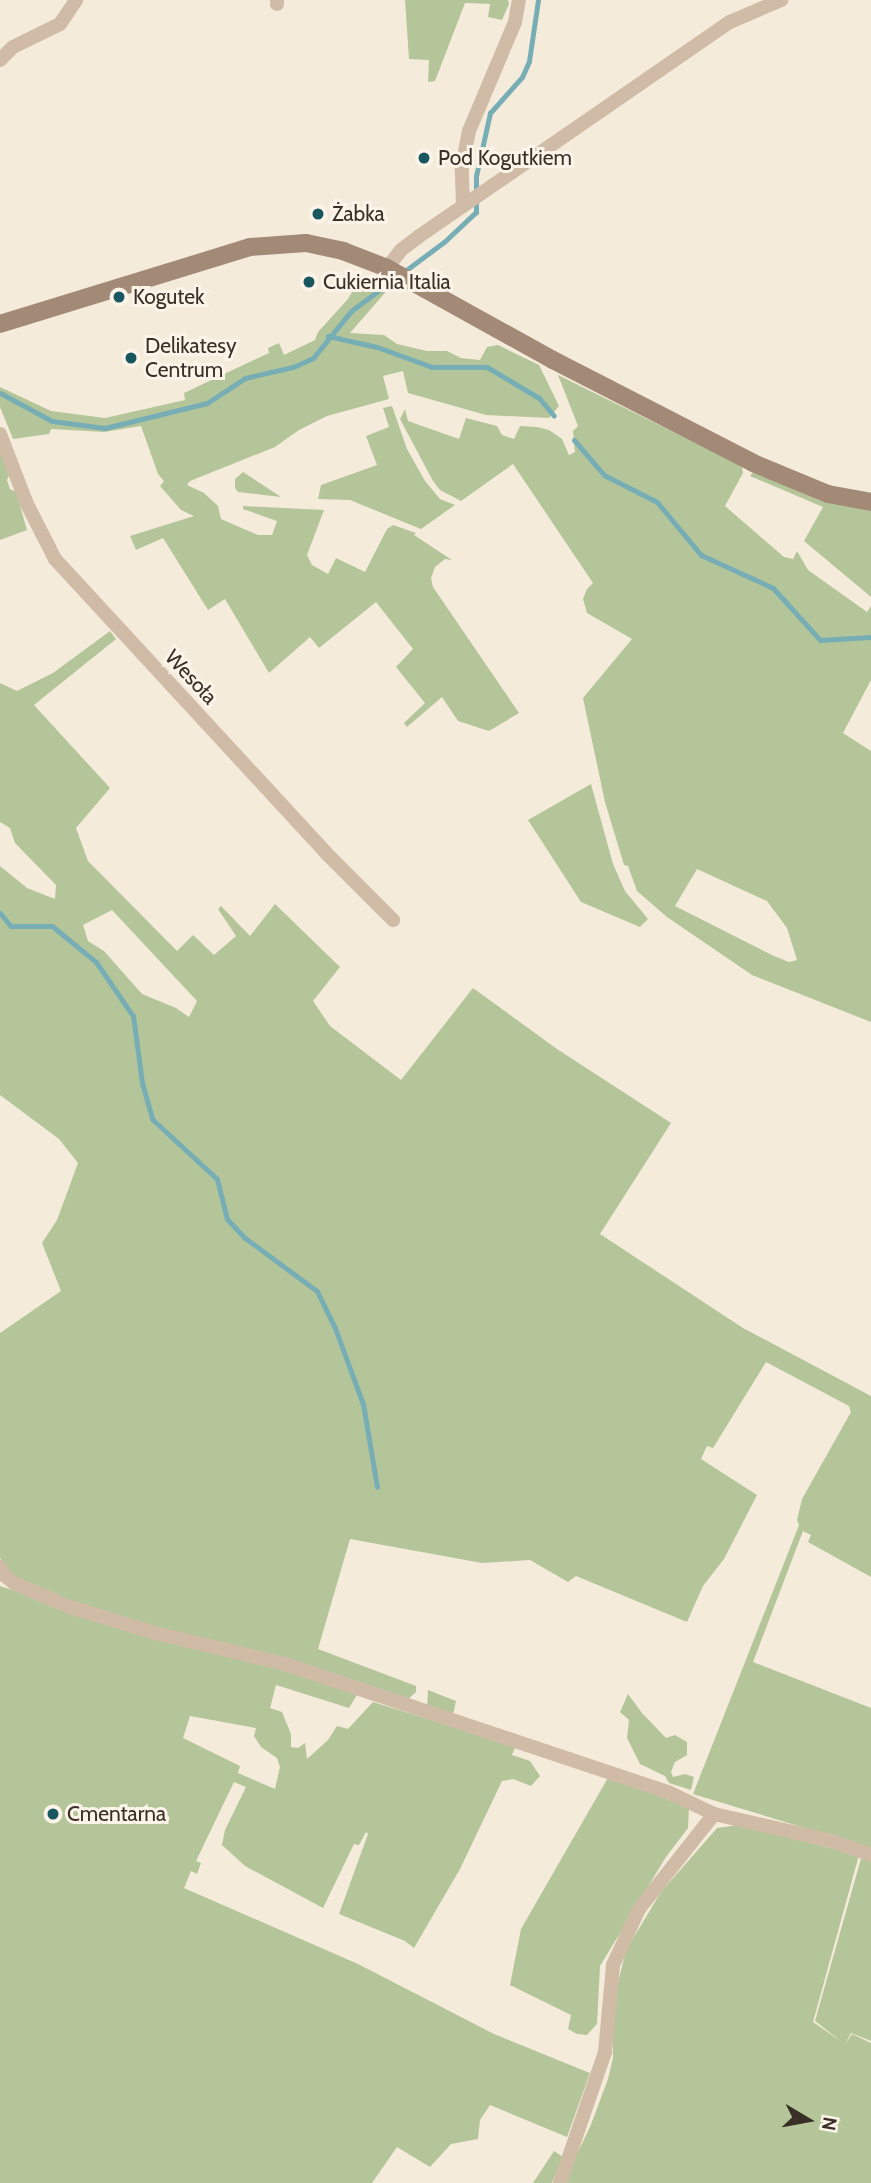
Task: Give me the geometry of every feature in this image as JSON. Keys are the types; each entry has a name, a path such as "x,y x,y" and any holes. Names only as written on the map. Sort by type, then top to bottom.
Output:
{"main road":[{"path":"0,324 211,256 261,245 306,243 353,253 388,269 752,463 828,494 871,502"}],"street":[{"path":"0,60 13,47 60,24 76,0"},
{"path":"467,202 462,167 469,131 515,22 519,0"},
{"path":"388,269 401,250 487,188 730,22 781,0"},
{"name":"Wesoła","path":"0,434 27,504 55,559 326,853 393,920"},
{"path":"2,1571 27,1590 67,1606 155,1633 285,1664 656,1787 714,1814 832,1842 871,1855"},
{"path":"560,2183 605,2052 613,1965 639,1909 714,1814"}],"green space":[{"path":"405,0 508,0 509,4 502,20 488,17 490,4 465,3 435,81 428,82 429,60 409,59"},
{"path":"359,274 390,287 350,333 384,335 397,344 427,351 447,351 461,358 480,360 487,347 498,345 539,365 559,406 549,418 486,415 408,393 403,371 383,376 389,399 327,416 299,430 275,447 190,481 187,485 204,493 218,506 221,519 258,535 272,535 277,521 243,509 243,506 324,510 307,555 312,565 328,574 336,558 365,572 387,529 393,525 416,533 414,535 452,560 445,559 435,567 431,578 433,587 519,713 489,731 458,721 442,697 407,727 404,723 425,703 396,667 413,649 376,602 319,648 310,637 269,673 225,599 208,610 163,538 136,550 130,536 194,516 181,510 160,486 164,481 158,474 141,426 104,432 51,429 49,434 13,439 0,407 0,387 51,411 105,418 185,400 184,393 269,353 268,348 279,343 284,355 315,340 318,332 348,299 356,285 354,277"},
{"path":"558,375 742,466 743,473 725,506 784,557 793,559 797,551 808,570 867,612 871,606 871,680 843,733 871,751 871,1022 752,975 667,917 637,891 628,866 624,865 605,802 583,698 632,639 587,613 583,599 593,583 513,464 461,501 440,490 433,481 400,419 405,409 408,421 459,439 466,418 497,426 502,435 514,439 520,426 537,427 549,430 562,439 569,455 575,452 573,431 578,426","holes":["697,869 767,901 787,928 797,960 789,962 774,956 675,906"]},
{"path":"392,406 407,449 425,481 440,499 455,505 421,529 350,500 318,499 321,485 377,465 366,436 389,427 383,408"},
{"path":"0,448 10,473 7,480 10,489 16,492 27,530 0,540"},
{"path":"243,472 281,497 238,492 235,479"},
{"path":"753,472 821,501 871,510 871,597 804,541 823,507 750,476"},
{"path":"110,631 116,639 34,705 110,788 76,828 88,861 177,951 193,935 214,955 236,936 218,909 221,906 250,936 275,904 340,967 313,1001 330,1026 401,1080 473,988 557,1049 671,1123 600,1234 743,1328 871,1396 871,1577 808,1542 811,1535 803,1531 753,1662 871,1708 871,1848 693,1794 799,1525 797,1520 802,1499 851,1412 849,1406 766,1362 713,1448 707,1446 701,1459 757,1495 724,1559 703,1586 687,1622 576,1576 568,1582 530,1560 482,1563 350,1539 318,1649 416,1686 416,1692 406,1701 358,1693 349,1708 276,1685 270,1708 282,1712 291,1734 291,1747 298,1748 305,1743 307,1759 328,1740 337,1726 348,1729 373,1702 516,1746 512,1755 530,1761 540,1776 531,1786 513,1779 502,1781 460,1869 414,1948 405,1941 339,1914 368,1834 366,1832 359,1845 354,1844 323,1908 245,1866 222,1845 225,1830 246,1787 234,1782 196,1861 201,1863 197,1874 191,1871 184,1888 358,1964 494,2034 590,2073 567,2137 490,2105 480,2120 478,2139 451,2144 430,2167 397,2147 372,2183 0,2183 0,1586 104,1619 4,1572 0,1557 0,1333 61,1291 42,1243 57,1220 78,1163 59,1139 0,1095 0,866 27,888 55,899 56,885 15,843 10,828 0,822 0,683 17,691 53,673","holes":["112,910 197,1001 189,1017 176,1008 142,994 104,951 88,941 83,925","190,1716 256,1728 254,1736 261,1747 277,1758 280,1767 275,1789 238,1773 240,1766 183,1738"]},
{"path":"591,784 613,864 625,891 648,919 640,927 581,902 528,820"},
{"path":"428,1690 456,1701 453,1715 427,1708"},
{"path":"628,1694 666,1738 675,1735 687,1742 687,1755 675,1762 671,1772 673,1777 685,1774 694,1777 691,1790 669,1783 665,1776 640,1764 627,1738 629,1720 620,1712"},
{"path":"609,1776 689,1808 688,1828 666,1857 600,1966 597,2024 587,2035 577,2034 568,2029 571,2015 510,1985 521,1929"},
{"path":"738,1825 859,1855 813,2022 842,2042 815,2021 862,1855 871,1858 871,2041 851,2033 845,2044 852,2034 871,2043 871,2183 563,2183 590,2127 608,2079 613,2058 617,1987 626,1950 661,1892 717,1828"},
{"path":"554,2151 563,2157 552,2183 533,2183"}],"waterway":[{"path":"0,393 52,421 105,428 207,403 245,378 293,367 313,358 351,311 444,242 476,212 476,176 490,113 522,77 529,61 538,0"},
{"path":"328,336 377,347 432,367 487,367 539,398 554,416"},
{"path":"574,440 604,475 657,502 701,555 773,588 820,640 871,637"},
{"path":"0,913 11,926 52,926 96,962 133,1016 142,1083 152,1119 217,1179 227,1219 245,1238 317,1291 335,1328 363,1404 377,1487"}],"place":[{"name":"Pod Kogutkiem","path":"424,158"},
{"name":"Żabka","path":"318,214"},
{"name":"Cukiernia Italia","path":"309,282"},
{"name":"Kogutek","path":"119,297"},
{"name":"Delikatesy Centrum","path":"131,358"},
{"name":"Cmentarna","path":"53,1814"}]}
